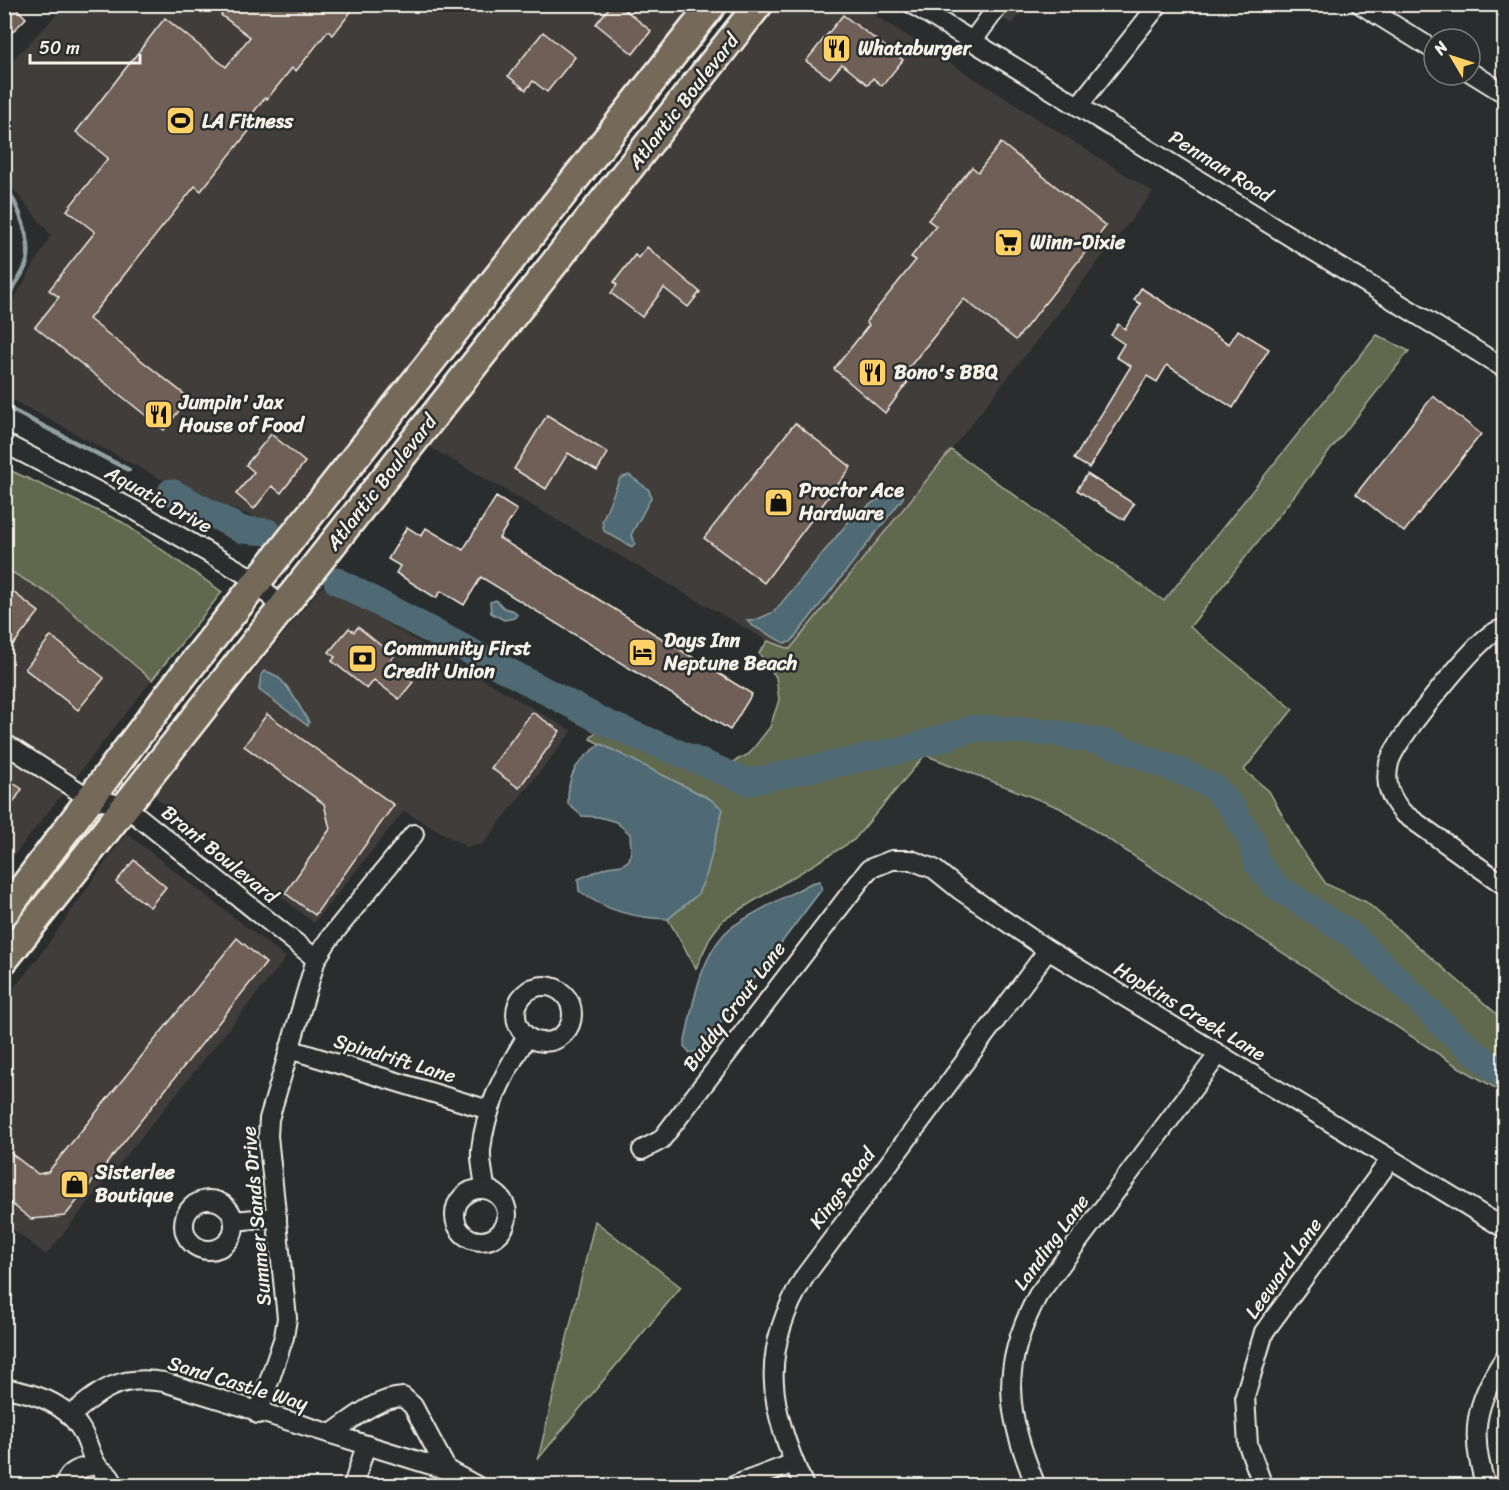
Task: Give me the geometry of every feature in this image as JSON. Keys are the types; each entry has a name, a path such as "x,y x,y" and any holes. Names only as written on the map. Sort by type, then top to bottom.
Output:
{"highway":[{"name":"Atlantic Boulevard","path":"4,913 89,798 257,581 713,4"},
{"name":"Atlantic Boulevard","path":"4,960 759,4"}],"street":[{"name":"Penman Road","path":"912,4 974,40 1504,368"},
{"path":"974,40 1000,4"},
{"path":"1079,105 1159,4"},
{"path":"1360,4 1422,43"},
{"path":"1482,79 1504,93"},
{"name":"Aquatic Drive","path":"4,443 136,511 257,581 281,609"},
{"path":"1504,628 1483,640 1393,752 1389,763 1387,787 1393,801 1403,813 1504,885"},
{"name":"Brant Boulevard","path":"4,743 89,798 125,807 316,959"},
{"name":"Summer Sands Drive","path":"258,1414 284,1337 288,1318 268,1136 269,1119 316,959 329,939 414,834"},
{"name":"Hopkins Creek Lane","path":"856,883 869,869 892,860 911,860 934,869 960,890 1048,950 1504,1228"},
{"name":"Buddy Crout Lane","path":"642,1150 661,1140 856,883"},
{"name":"Kings Road","path":"804,1485 779,1422 773,1364 776,1342 790,1300 805,1276 1048,950"},
{"path":"485,1188 481,1152 489,1110 505,1072 526,1038"},
{"name":"Spindrift Lane","path":"288,1049 489,1110"},
{"name":"Landing Lane","path":"1036,1485 1020,1446 1010,1396 1016,1341 1026,1317 1038,1295 1218,1055"},
{"name":"Leeward Lane","path":"1263,1485 1248,1445 1245,1396 1264,1332 1390,1160"},
{"path":"234,1221 277,1217"},
{"path":"1486,1485 1478,1463 1475,1436 1479,1409 1489,1382 1504,1359"},
{"name":"Sand Castle Way","path":"70,1416 91,1398 113,1385 139,1378 164,1382 258,1414 332,1434 447,1470 477,1485"},
{"path":"4,1388 30,1392 51,1401 70,1416 81,1428 96,1465 111,1475 114,1485"},
{"path":"332,1434 373,1406 391,1398 402,1397 413,1406 447,1470"},
{"path":"353,1485 366,1445"},
{"path":"733,1485 794,1462"},
{"path":"65,1485 78,1467 96,1465"}],"shaded area":[{"path":"66,5 694,5 280,527 172,485 5,396 5,315 51,235 5,179 4,69"},
{"path":"780,5 859,5 1153,192 951,450 789,649 768,641 428,446"},
{"path":"978,5 1027,5 1012,24"},
{"path":"5,568 54,597 152,680 5,867"},
{"path":"322,586 572,731 483,844 467,847 404,811 314,923 154,796"},
{"path":"126,833 286,958 46,1255 5,1223 4,1000 38,958"}],"green space":[{"path":"1377,335 1409,351 1190,627 1293,709 1244,770 1269,791 1298,844 1326,884 1366,902 1504,1020 1504,1093 1457,1066 1060,808 925,755 854,840 723,920 711,936 696,968 668,919 698,894 710,799 590,739 607,717 725,766 749,754 770,727 779,700 776,677 759,653 768,641 790,649 951,450 1164,601"},
{"path":"5,468 122,522 222,592 152,680 54,597 5,568"},
{"path":"595,1221 681,1287 538,1459"}],"water":[{"path":"629,475 649,490 651,498 631,535 635,543 632,547 604,531 602,521 620,478"},
{"path":"904,487 903,498 791,642 784,643 751,625 747,620 753,621 774,612 850,520 875,501"},
{"path":"496,600 504,608 514,611 517,615 504,620 491,613 490,602"},
{"path":"264,671 272,673 285,684 309,722 308,726 259,690 261,675"},
{"path":"601,744 710,799 723,809 707,873 698,894 668,919 621,912 600,904 579,891 578,879 607,867 622,865 629,860 631,851 630,834 616,822 599,817 582,816 568,804 569,784 575,769"},
{"path":"820,881 822,889 700,1050 690,1053 684,1046 694,1000 703,970 717,942 734,925 744,919 811,883"}],"building":[{"path":"4,4 12,4 26,18 4,41"},
{"path":"229,4 295,4 302,10 306,4 357,4 333,35 328,31 296,71 292,68 267,99 265,98 247,120 254,125 201,191 195,186 89,319 189,398 164,430 35,327 59,297 49,290 95,232 67,210 108,158 76,132 165,18 226,67 250,37 221,15"},
{"path":"612,4 618,4 651,31 633,54 596,24"},
{"path":"843,15 903,60 882,86 873,78 868,85 842,64 830,78 806,61"},
{"path":"543,32 575,57 547,92 533,81 526,90 508,76"},
{"name":"Winn-Dixie","path":"1001,143 1106,226 1016,340 964,299 907,370 913,375 885,413 834,369 869,325 866,322 916,260 911,257 936,226 928,220 972,167 978,172"},
{"path":"647,247 700,292 688,307 664,288 642,317 611,293 617,285 614,282 635,255 638,258"},
{"path":"1141,288 1229,344 1238,330 1269,349 1233,408 1167,365 1157,382 1147,376 1089,468 1074,459 1131,366 1116,357 1124,344 1111,335 1118,324 1125,329 1141,304 1134,300"},
{"path":"1433,396 1481,434 1404,532 1356,494"},
{"path":"547,415 608,453 597,471 568,453 546,489 514,469"},
{"name":"Proctor Ace Hardware","path":"795,423 851,467 764,583 704,538"},
{"path":"271,434 305,462 281,493 272,486 254,509 236,494 254,472 246,465"},
{"path":"1087,474 1134,504 1124,520 1077,490"},
{"name":"Days Inn Neptune Beach","path":"496,497 517,510 499,538 752,694 730,730 481,577 464,605 441,591 436,598 396,573 400,566 388,559 407,527 421,536 426,528 463,550"},
{"path":"4,585 39,612 13,645 4,639"},
{"name":"Community First Credit Union","path":"358,627 394,656 389,662 413,682 399,699 374,680 367,689 332,661 335,657 329,652 349,628 354,632"},
{"path":"51,636 104,678 78,710 25,669"},
{"path":"532,712 560,731 519,788 491,768"},
{"path":"267,714 394,805 315,915 285,893 330,829 324,804 244,746"},
{"path":"4,777 22,789 4,817"},
{"path":"134,860 166,887 150,907 116,882"},
{"path":"237,938 266,963 65,1216 31,1219 4,1198 4,1148 38,1174 48,1172"}],"waterway":[{"path":"4,186 19,213 28,246 26,265 4,302"},
{"path":"4,406 129,470"},
{"path":"171,492 242,530 268,532"},
{"path":"337,581 606,723 748,782 906,749 975,728 1048,732 1107,743 1189,775 1215,788 1233,809 1252,841 1257,864 1275,886 1354,937 1447,1029 1504,1077"}],"place":[{"name":"Whataburger","path":"837,48"},
{"name":"LA Fitness","path":"181,121"},
{"name":"Winn-Dixie","path":"1009,242"},
{"name":"Bono's BBQ","path":"873,372"},
{"name":"Jumpin' Jax House of Food","path":"158,414"},
{"name":"Proctor Ace Hardware","path":"778,502"},
{"name":"Days Inn Neptune Beach","path":"643,652"},
{"name":"Community First Credit Union","path":"363,659"},
{"name":"Sisterlee Boutique","path":"74,1184"}]}
